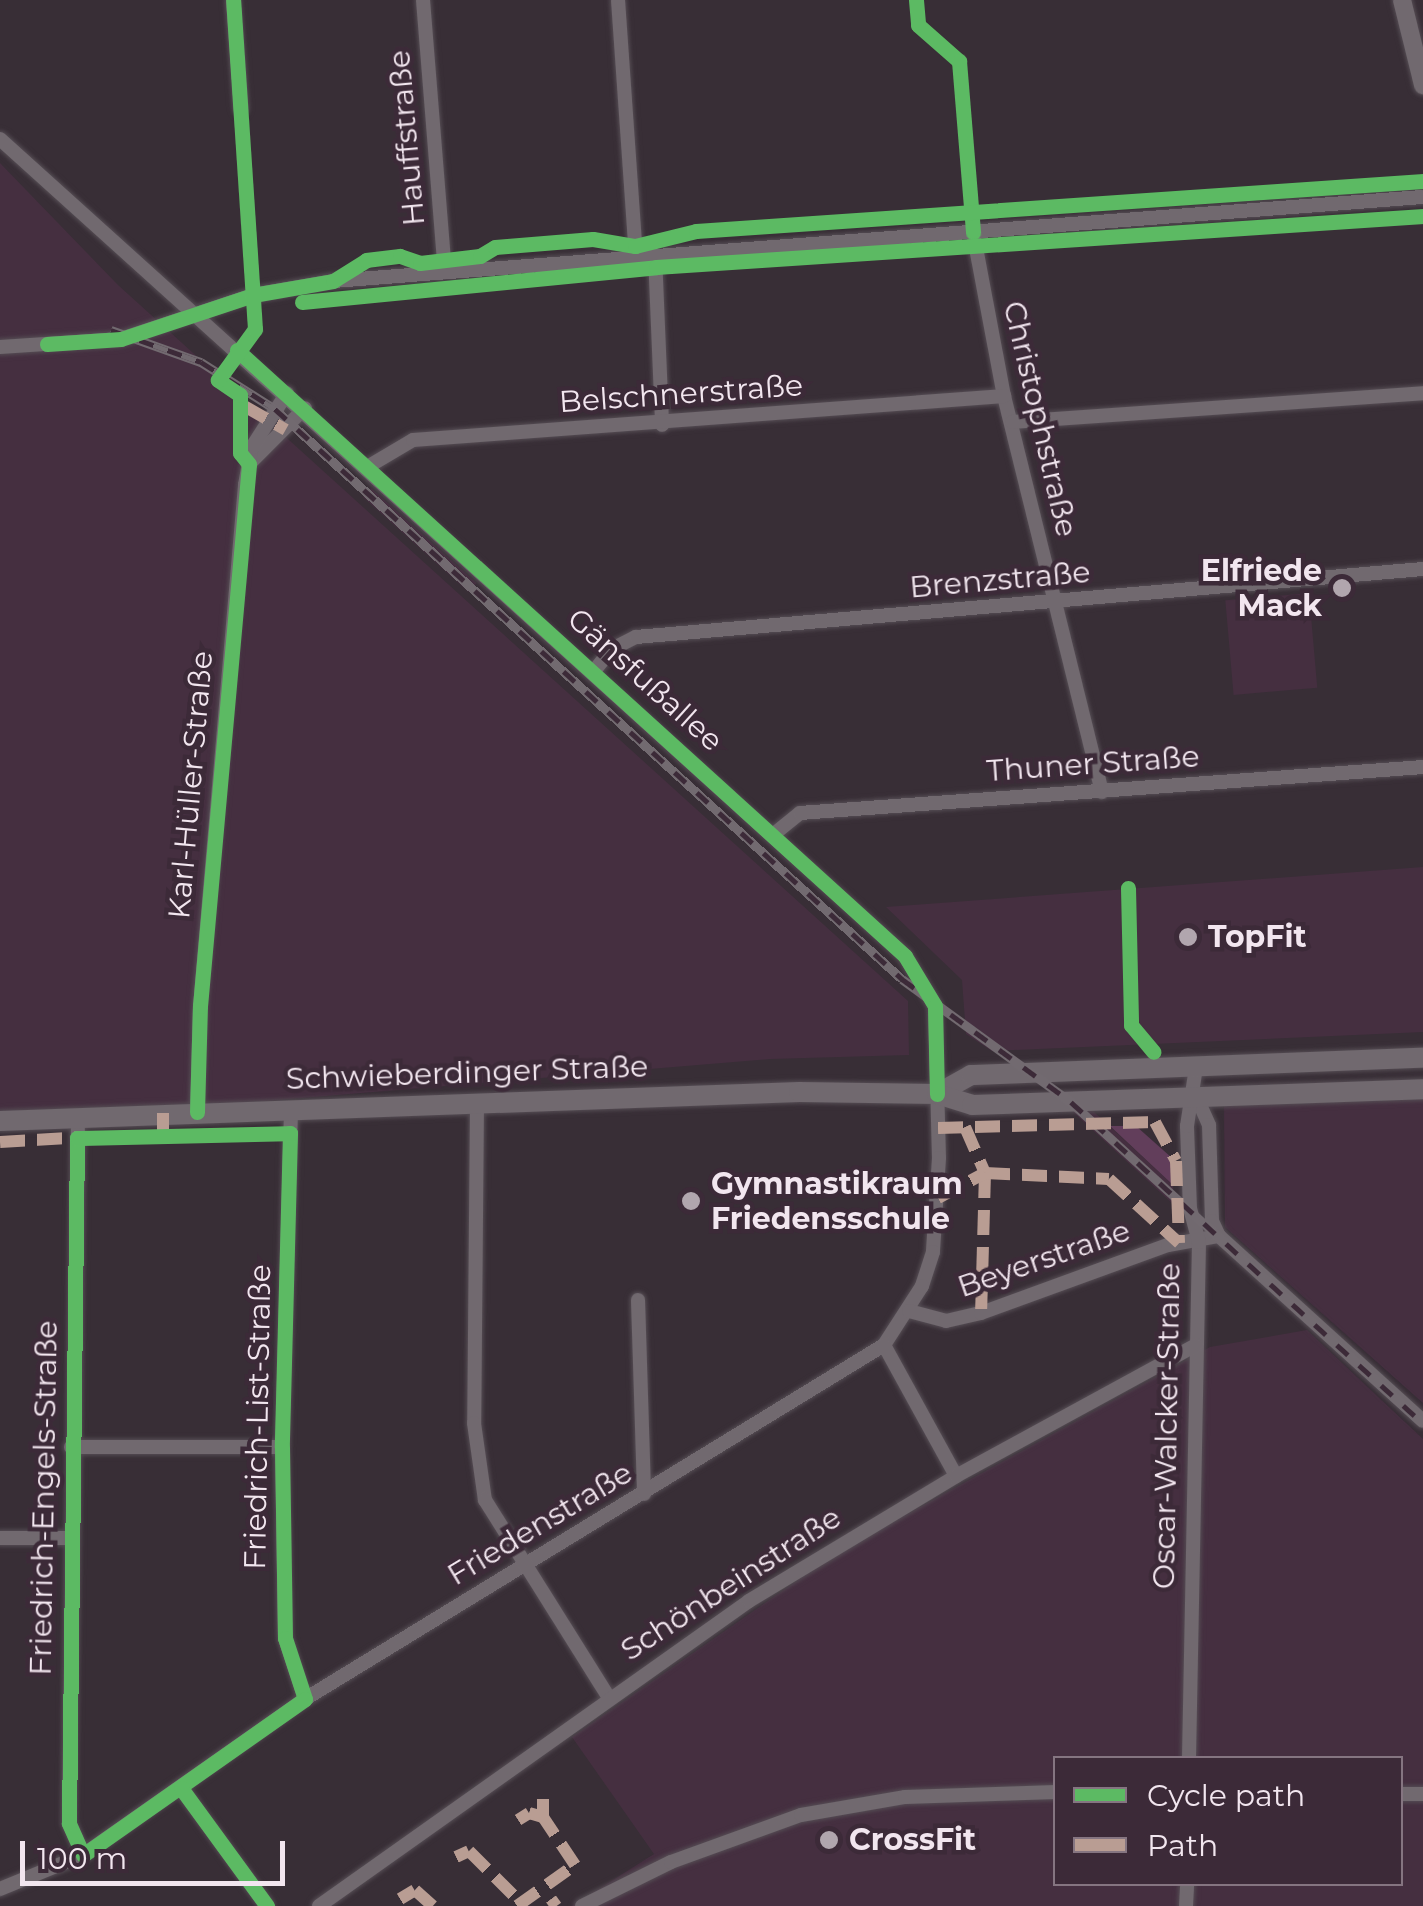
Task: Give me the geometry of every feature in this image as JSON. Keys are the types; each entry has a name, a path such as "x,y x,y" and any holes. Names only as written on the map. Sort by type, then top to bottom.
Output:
{"main road":[{"name":"Schwieberdinger Straße","path":"936,1094 970,1075 1423,1058"},
{"name":"Schwieberdinger Straße","path":"0,1122 477,1103 936,1094 972,1105 1423,1089"}],"street":[{"path":"233,0 241,109"},
{"name":"Hauffstraße","path":"423,0 445,272"},
{"path":"618,0 636,257"},
{"path":"1402,0 1423,85"},
{"name":"Gänsfußallee","path":"0,139 191,315 305,408 905,956 929,986 936,1006 936,1094"},
{"path":"0,346 121,339 278,290 445,272 1423,197"},
{"name":"Christophstraße","path":"973,232 1004,396 1102,792"},
{"path":"655,256 662,425"},
{"name":"Karl-Hüller-Straße","path":"198,1112 211,873 250,464 259,434 287,393"},
{"path":"1012,422 1423,393"},
{"name":"Belschnerstraße","path":"369,466 414,440 662,425 1004,396"},
{"path":"250,464 305,408"},
{"name":"Brenzstraße","path":"594,671 612,649 636,637 1056,604 1423,569"},
{"name":"Thuner Straße","path":"774,834 800,813 1423,767"},
{"name":"Oscar-Walcker-Straße","path":"1189,1756 1199,1242 1190,1209 1188,1142 1196,1098 1196,1067"},
{"name":"Friedenstraße","path":"0,1889 82,1856 305,1699 884,1345 909,1311 933,1252 936,1094"},
{"name":"Oscar-Walcker-Straße","path":"1196,1098 1209,1125 1212,1221 1220,1236"},
{"path":"477,1103 474,1423 485,1500 522,1567 609,1698"},
{"name":"Friedrich-List-Straße","path":"291,1110 282,1448 285,1638 305,1699"},
{"name":"Friedrich-Engels-Straße","path":"78,1117 69,1823 82,1856"},
{"path":"1220,1236 1423,1421"},
{"name":"Beyerstraße","path":"909,1311 946,1321 981,1313 1168,1244 1220,1236"},
{"path":"638,1300 644,1494"},
{"path":"884,1345 956,1476"},
{"name":"Schönbeinstraße","path":"319,1906 749,1602 956,1476 1196,1345"},
{"path":"71,1448 282,1448"},
{"path":"0,1538 70,1538"},
{"path":"180,1788 267,1906"},
{"path":"582,1906 671,1862 801,1815 941,1794 1053,1792"}],"shaded area":[{"path":"0,163 118,285 908,1001 909,1055 770,1059 0,1123"},
{"path":"371,488 477,583 468,592 363,497"},
{"path":"1309,593 1317,688 1234,695 1225,600"},
{"path":"1423,867 1423,1032 992,1051 966,1034 962,980 886,907"},
{"path":"1423,1099 1423,1403 1225,1227 1224,1105"},
{"path":"1092,1110 1173,1185 1173,1204 1072,1111"},
{"path":"1110,1126 1136,1126 1172,1158 1173,1185"},
{"path":"1307,1330 1423,1439 1423,1906 572,1906 654,1854 572,1737 837,1553 1210,1347"}],"railway":[{"path":"111,330 201,362 275,409 902,979 1071,1102 1423,1423"}],"marked path":[{"path":"244,406 286,430"},
{"path":"163,1113 163,1136"},
{"path":"938,1128 1155,1122 1176,1161 1179,1243"},
{"path":"965,1127 985,1173 981,1313"},
{"path":"0,1142 85,1137"},
{"path":"938,1198 985,1173 1109,1179 1179,1243"},
{"path":"517,1906 575,1865 543,1817 543,1799"},
{"path":"518,1820 529,1813 543,1817"},
{"path":"456,1857 469,1851 521,1903"},
{"path":"400,1899 415,1890 433,1906"},
{"path":"551,1899 556,1906"}],"cycle path":[{"path":"197,1112 200,1006 249,464 240,453 240,395 218,380 255,329 233,0"},
{"path":"916,0 918,25 959,61 973,232"},
{"path":"47,344 121,339 253,295 333,281 366,260 400,256 420,263 480,256 495,247 593,239 635,246 696,231 1423,181"},
{"path":"302,302 656,267 1423,216"},
{"path":"237,350 905,956 935,1006 937,1094"},
{"path":"1128,888 1131,1025 1154,1052"},
{"path":"290,1133 282,1447 285,1638 305,1699 83,1855 69,1823 77,1138 290,1133"},
{"path":"181,1788 267,1906"}],"place":[{"name":"Elfriede Mack","path":"1342,588"},
{"name":"TopFit","path":"1188,937"},
{"name":"Gymnastikraum Friedensschule","path":"691,1201"},
{"name":"CrossFit","path":"829,1840"}]}
